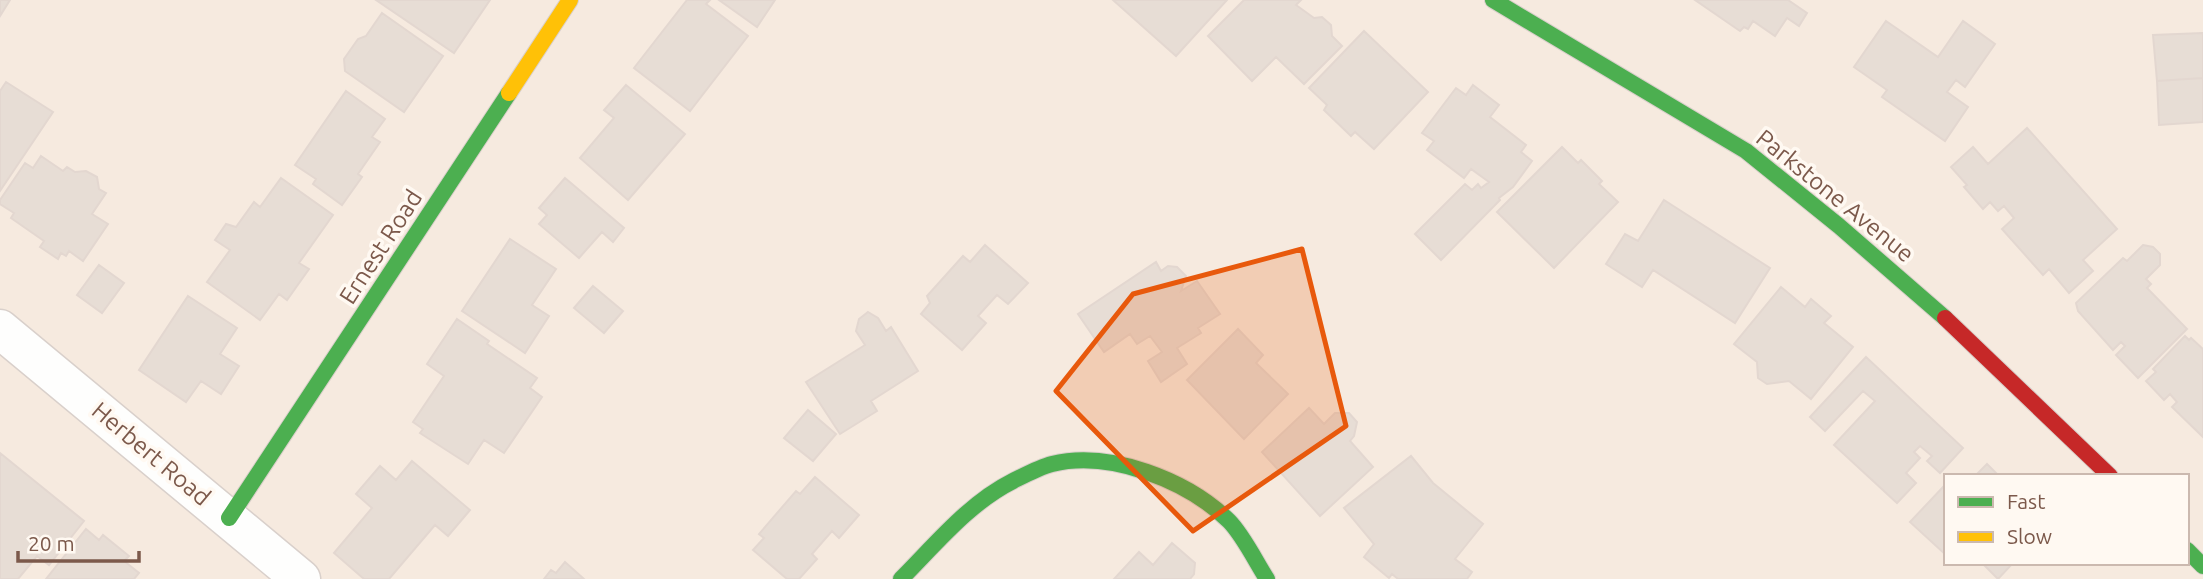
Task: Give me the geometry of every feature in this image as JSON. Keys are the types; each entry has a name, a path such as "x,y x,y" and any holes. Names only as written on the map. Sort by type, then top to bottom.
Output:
{"street":[{"name":"Ernest Road","path":"229,518 570,0"},
{"name":"Parkstone Avenue","path":"1493,0 1746,151 1953,324 2108,474"},
{"name":"Herbert Road","path":"0,329 302,579"},
{"path":"901,579 967,513 1010,482 1052,464 1098,461 1149,472 1192,493 1230,522 1267,579"},
{"path":"2189,553 2203,566"}],"highlighted area":[{"path":"1302,249 1346,426 1193,531 1056,391 1133,294"}],"shaded area":[{"path":"0,0 2203,0 2203,579 0,579"}],"building":[{"path":"0,0 10,0 0,16"},
{"path":"376,0 490,0 454,53"},
{"path":"687,0 710,0 706,4 748,36 690,111 634,68"},
{"path":"719,0 775,0 757,27"},
{"path":"1113,0 1227,0 1176,56"},
{"path":"1244,0 1301,0 1296,5 1314,18 1322,17 1331,25 1332,36 1342,46 1304,84 1276,57 1252,81 1208,36"},
{"path":"1695,0 1788,0 1807,13 1799,26 1787,18 1775,36 1753,21 1748,29 1744,27 1740,31"},
{"path":"382,13 443,56 404,112 345,71 344,59 358,39 366,36"},
{"path":"1886,21 1938,57 1963,21 1995,44 1965,87 1956,80 1947,92 1968,107 1945,141 1882,97 1887,90 1854,67"},
{"path":"1364,31 1428,92 1374,149 1355,132 1351,136 1324,110 1327,105 1309,88"},
{"path":"2203,33 2203,78 2157,81 2153,35"},
{"path":"2203,78 2203,122 2159,125 2157,81"},
{"path":"6,82 53,112 0,191 0,91"},
{"path":"626,85 685,134 628,200 580,158 614,118 604,110"},
{"path":"1473,85 1499,105 1490,117 1526,145 1521,152 1532,161 1513,187 1499,198 1441,260 1415,234 1465,184 1472,190 1478,184 1481,188 1489,182 1471,169 1464,178 1427,150 1434,141 1422,133 1456,88 1466,95"},
{"path":"346,91 385,119 372,137 380,142 358,174 362,177 342,205 313,184 316,179 295,165"},
{"path":"2027,128 2117,229 2083,260 2093,271 2069,293 2049,269 2043,275 2002,229 2014,218 2004,206 1998,211 1990,202 1983,209 1951,167 1973,147 1988,164"},
{"path":"1562,147 1578,163 1581,160 1602,181 1599,184 1618,202 1554,268 1497,212"},
{"path":"41,156 63,171 67,167 75,172 86,171 97,177 99,189 106,193 92,214 108,224 83,261 69,251 66,256 61,253 58,259 40,247 44,241 11,218 14,213 0,204 25,163 33,168"},
{"path":"281,178 333,215 299,263 309,269 287,300 279,294 260,320 207,282 230,250 215,240 226,224 236,227 254,202 260,207"},
{"path":"565,178 624,228 613,242 602,232 579,258 539,224 547,215 539,208"},
{"path":"1664,200 1770,268 1735,323 1653,270 1642,287 1606,264 1625,234 1638,241"},
{"path":"510,239 556,269 532,305 549,316 525,353 462,311"},
{"path":"985,245 1028,283 1008,304 997,295 978,316 986,323 962,350 921,314 930,303 927,296 963,256 970,262"},
{"path":"2143,245 2153,247 2160,254 2160,265 2146,279 2151,284 2147,288 2187,329 2138,378 2116,355 2125,346 2121,342 2113,350 2078,311 2076,303 2123,258 2127,261"},
{"path":"1156,262 1161,271 1168,266 1177,267 1186,276 1181,291 1197,281 1220,314 1198,328 1201,333 1177,348 1187,364 1161,382 1148,361 1162,352 1150,336 1137,344 1130,334 1104,352 1078,314"},
{"path":"99,265 124,283 102,313 77,295"},
{"path":"593,286 623,311 604,333 574,308"},
{"path":"1781,287 1805,307 1811,299 1831,316 1824,323 1853,347 1811,399 1789,381 1767,384 1758,378 1757,362 1734,344"},
{"path":"188,296 237,328 220,354 239,366 221,394 201,381 186,402 139,370"},
{"path":"868,312 878,318 886,331 891,327 918,371 871,401 877,411 840,434 806,382 865,345 856,331 859,319"},
{"path":"457,319 489,341 487,344 537,378 530,388 542,397 504,453 484,440 468,464 420,433 423,429 413,422 444,376 427,364"},
{"path":"1238,329 1263,355 1256,363 1288,394 1244,439 1187,380"},
{"path":"2185,336 2203,349 2203,437 2172,407 2177,402 2170,394 2164,400 2146,381 2156,372 2153,369"},
{"path":"1866,357 1963,448 1940,473 1927,461 1932,456 1920,446 1914,452 1920,458 1906,473 1916,483 1897,503 1834,445 1875,401 1863,391 1825,431 1810,417"},
{"path":"1309,408 1324,424 1335,413 1349,413 1357,422 1350,441 1373,467 1320,516 1262,452"},
{"path":"808,410 836,434 813,461 784,438"},
{"path":"0,453 84,521 49,565 37,556 18,579 0,579"},
{"path":"1411,456 1433,483 1483,524 1455,559 1472,572 1467,579 1398,579 1392,574 1389,578 1364,557 1374,544 1344,508"},
{"path":"412,461 470,510 448,536 435,525 389,579 364,579 334,553 372,508 356,494 380,466 396,480"},
{"path":"1987,464 1997,474 1977,474"},
{"path":"815,477 859,515 839,538 832,531 812,554 817,559 799,579 787,579 753,550 764,538 759,534 796,491 800,494"},
{"path":"1944,486 1944,553 1910,522"},
{"path":"86,529 99,540 103,535 129,556 124,561 139,573 134,579 46,579"},
{"path":"1172,543 1195,563 1194,574 1190,579 1114,579 1139,552 1153,565"},
{"path":"565,562 584,579 544,579 551,570 556,573"},
{"path":"1984,565 2011,565 1998,579"}],"traffic: fast":[{"path":"1493,0 1746,151 1839,226 1945,318"},
{"path":"229,518 509,93"},
{"path":"901,579 967,513 997,490 1043,467 1075,461 1122,465 1170,481 1192,493 1229,521 1267,579"},
{"path":"2189,552 2203,566"}],"traffic: slow":[{"path":"509,93 570,0"}],"traffic: jam":[{"path":"1945,318 2108,474"}]}
